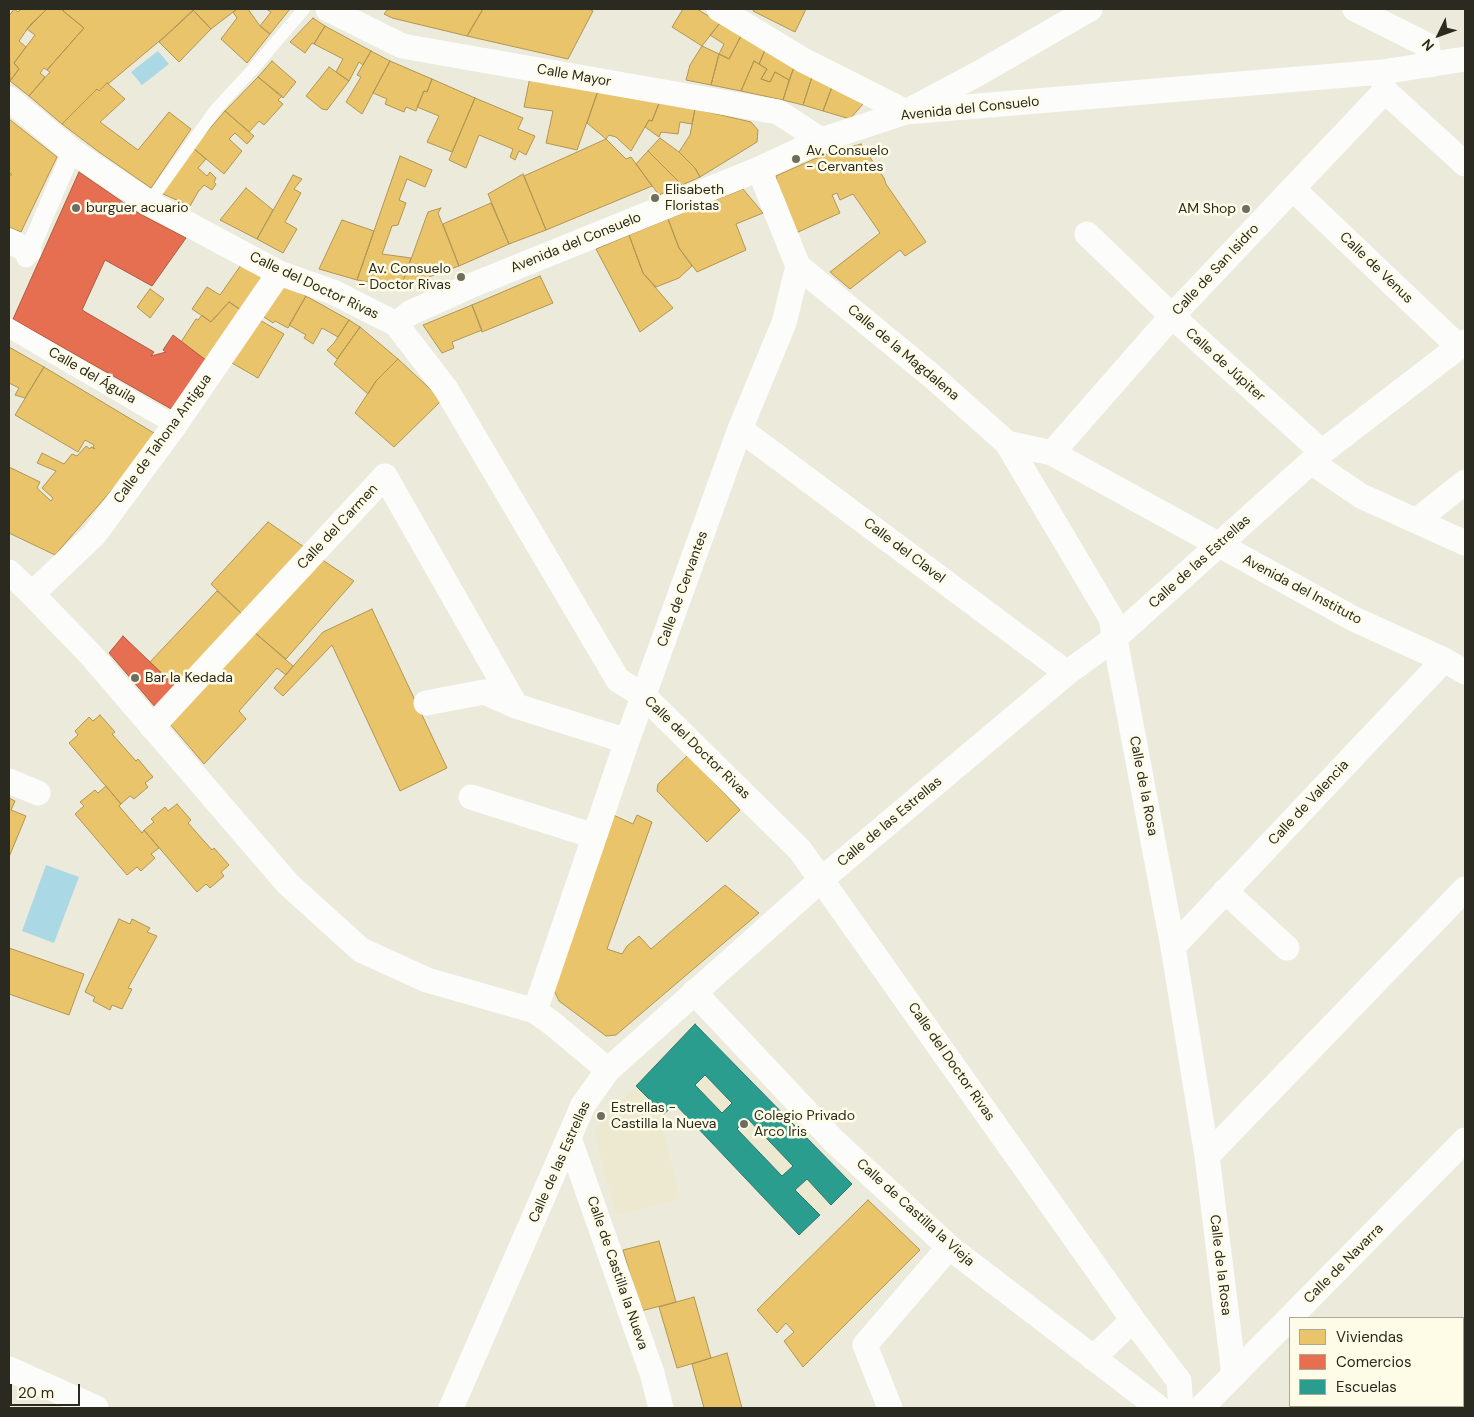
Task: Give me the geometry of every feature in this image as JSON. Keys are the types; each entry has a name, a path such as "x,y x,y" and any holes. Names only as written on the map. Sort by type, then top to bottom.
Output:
{"street":[{"name":"Calle Mayor","path":"328,9 402,46 778,112 821,140"},
{"path":"719,9 803,60 906,112 981,72 1090,9"},
{"path":"1355,9 1427,45 1430,65"},
{"name":"Avenida del Consuelo","path":"396,324 410,313 470,286 759,169 821,140 906,112 1384,82 1430,65 1465,59"},
{"path":"1384,82 1465,164"},
{"name":"Calle de San Isidro","path":"1052,453 1172,316 1293,189 1384,82"},
{"name":"Calle del Doctor Rivas","path":"9,99 72,151 149,203 279,273 333,292 396,324 446,390 618,680 644,696 800,850 1179,1381 1181,1408"},
{"path":"21,250 72,151"},
{"path":"759,169 798,266"},
{"name":"Calle de Venus","path":"1293,189 1462,344"},
{"name":"Calle de Júpiter","path":"1087,234 1316,457 1361,496 1465,543"},
{"name":"Calle de Cervantes","path":"535,1011 594,836 740,429 784,323 798,266"},
{"name":"Calle de la Magdalena","path":"798,266 933,377 1007,443"},
{"name":"Calle de Tahona Antigua","path":"32,594 94,535 175,425 279,273"},
{"name":"Calle del Águila","path":"9,328 175,425"},
{"name":"Calle de las Estrellas","path":"451,1408 583,1104 608,1070 822,879 1067,673 1114,638 1219,546 1316,457 1462,344"},
{"name":"Calle del Clavel","path":"740,429 1067,673"},
{"name":"Avenida del Instituto","path":"1007,443 1052,453 1354,619 1455,666"},
{"name":"Calle de la Rosa","path":"1007,443 1111,618 1173,947 1207,1156 1234,1375"},
{"name":"Calle del Carmen","path":"152,727 385,476 516,706"},
{"path":"1416,521 1465,482"},
{"path":"9,572 90,654 288,884 361,950 427,980 535,1011 608,1070"},
{"name":"Calle de Valencia","path":"1173,947 1225,891 1455,666"},
{"path":"426,703 484,692 516,706 628,741"},
{"path":"9,781 38,793"},
{"path":"472,797 594,836"},
{"path":"1207,1156 1465,889"},
{"path":"1225,891 1287,948"},
{"name":"Calle de Castilla la Vieja","path":"694,992 834,1141 949,1247 1159,1408"},
{"name":"Calle de Castilla la Nueva","path":"569,1138 652,1373 661,1408"},
{"name":"Calle de Navarra","path":"1291,1317 1465,1140"},
{"path":"890,1408 865,1345 949,1247"},
{"name":"Calle de Navarra","path":"1205,1406 1289,1319"},
{"path":"1094,1358 1134,1320"},
{"path":"9,1369 96,1408"}],"lane":[{"path":"149,203 216,109 304,9"}],"shaded area":[{"name":"Colegio Privado Arco Iris","path":"695,1024 852,1184 799,1235 675,1104 660,1118 680,1199 616,1216 594,1130"}],"water":[{"path":"158,51 169,64 142,85 131,72"},
{"path":"46,865 79,877 54,943 22,931"}],"building: Viviendas":[{"path":"14,9 18,12 21,9 47,9 30,25 19,41 26,47 14,63 19,69 10,81 9,16"},
{"path":"47,9 61,9 84,28 47,70 44,68 40,73 45,77 29,96 10,81 19,69 14,63 35,35 27,29"},
{"path":"65,9 195,9 108,84 99,91 97,89 62,124 29,96 50,72 47,70 84,28 63,11"},
{"path":"237,9 211,29 193,10"},
{"path":"237,9 248,9 260,26 270,34 247,63 221,39 237,18 233,12"},
{"path":"266,9 290,9 270,34 260,26 271,12"},
{"path":"388,9 483,9 467,36 392,18 384,14"},
{"path":"483,9 589,9 593,11 568,59 467,36"},
{"path":"683,9 697,9 720,23 702,46 672,27"},
{"path":"754,9 806,9 795,32 753,11"},
{"path":"193,10 211,29 179,62 159,42"},
{"path":"313,18 325,26 314,44 312,43 305,53 290,42"},
{"path":"720,23 741,36 729,59 719,54 724,44 710,35"},
{"path":"325,26 371,51 363,65 359,62 349,81 336,72 343,59 314,44"},
{"path":"741,36 765,50 759,64 754,61 741,91 711,85 719,54 729,59"},
{"path":"702,46 719,54 711,85 686,80 690,65"},
{"path":"765,50 794,67 789,80 775,72 770,82 761,79 767,69 759,64"},
{"path":"371,51 390,61 362,114 346,102 361,77 357,75"},
{"path":"272,61 296,82 283,98 258,77"},
{"path":"390,61 432,79 427,92 424,91 416,111 406,107 404,112 385,104 387,99 373,93"},
{"path":"754,61 767,69 761,79 770,82 775,72 789,80 783,100 741,91"},
{"path":"329,67 349,81 327,110 322,109 306,96"},
{"path":"794,67 812,77 803,105 783,100"},
{"path":"531,72 599,88 577,150 546,143 553,111 524,107"},
{"path":"258,77 282,96 278,100 283,104 264,125 259,121 249,132 225,111"},
{"path":"812,77 832,87 823,111 803,105"},
{"path":"432,79 475,98 452,152 427,142 439,116 417,107 424,91 427,92"},
{"path":"107,83 125,99 100,122 138,150 169,112 191,129 151,188 62,124 97,89 99,91"},
{"path":"832,87 863,104 850,119 823,111"},
{"path":"599,88 660,101 652,121 649,120 631,151 616,137 609,135 606,139 587,123"},
{"path":"475,98 523,118 518,129 535,136 526,155 519,151 515,160 510,157 513,149 479,135 466,168 449,160"},
{"path":"660,101 695,109 692,124 680,122 678,134 661,132 659,137 645,127 649,120 652,121"},
{"path":"695,109 751,122 758,130 757,142 700,177 695,168 679,152 690,135"},
{"path":"225,111 254,136 247,144 235,133 229,139 242,151 224,174 193,148"},
{"path":"9,119 57,157 21,232 9,227 9,175 12,175 9,172"},
{"path":"660,138 679,152 695,168 700,177 682,185 648,151"},
{"path":"606,139 626,159 631,157 652,186 546,230 524,176"},
{"path":"861,144 926,242 905,256 900,250 850,289 830,272 880,233 853,194 840,200 837,193 832,195 840,213 796,233 779,193 776,176 821,156"},
{"path":"193,148 206,159 198,168 207,176 210,172 216,178 214,182 216,184 212,190 204,185 190,206 161,193"},
{"path":"648,151 682,185 659,195 636,164"},
{"path":"400,156 432,170 425,187 407,179 399,200 406,203 398,225 392,226 382,254 411,258 401,287 357,280"},
{"path":"523,174 546,230 509,244 488,194"},
{"path":"293,175 302,179 294,189 301,193 285,222 297,229 283,253 257,239"},
{"path":"246,188 273,210 257,239 220,220"},
{"path":"743,189 763,213 736,224 746,250 697,272 679,248 668,219"},
{"path":"491,203 509,244 459,266 443,224"},
{"path":"441,208 438,213 459,266 401,287 428,212"},
{"path":"668,219 679,248 692,266 679,278 656,287 643,273 629,235"},
{"path":"342,220 374,231 357,280 319,269"},
{"path":"629,235 643,273 673,308 640,332 596,249"},
{"path":"241,265 262,276 241,310 229,302 211,322 192,309 207,287 220,295"},
{"path":"540,276 553,303 482,332 472,305"},
{"path":"281,283 306,296 288,328 275,321 273,323 261,315"},
{"path":"150,289 164,299 150,318 137,307"},
{"path":"306,296 349,320 338,337 322,328 313,344 304,338 306,335 289,325"},
{"path":"229,302 241,310 207,361 181,342 196,319 198,320 202,315 211,322"},
{"path":"472,305 482,330 452,342 454,348 442,353 423,325"},
{"path":"258,319 284,334 258,378 232,363"},
{"path":"349,320 360,327 337,359 327,350 334,343"},
{"path":"360,327 398,359 376,381 368,394 334,364"},
{"path":"9,347 44,367 25,398 15,395 19,388 9,383"},
{"path":"398,359 442,400 394,447 355,413 376,381"},
{"path":"44,367 159,436 55,555 9,533 9,467 40,482 37,488 51,501 53,498 42,488 56,471 37,463 42,453 64,464 72,454 77,456 86,446 90,449 91,447 95,449 94,445 85,440 78,452 15,415"},
{"path":"268,522 304,547 242,614 211,584"},
{"path":"321,559 354,581 286,659 254,632"},
{"path":"217,591 242,614 176,687 150,662"},
{"path":"372,609 447,768 400,791 332,645 283,696 274,688 323,632"},
{"path":"254,632 293,666 286,675 277,668 239,711 246,719 204,764 170,724"},
{"path":"100,715 115,732 112,734 136,761 138,759 153,777 145,783 148,787 134,799 130,796 121,804 69,743 78,735 75,731 89,717 93,721"},
{"path":"688,755 740,810 707,842 657,791 658,784"},
{"path":"106,786 121,804 119,806 142,833 144,830 159,848 151,854 155,858 141,871 137,867 127,875 75,814 84,806 80,802 95,790 98,793"},
{"path":"9,798 15,801 11,810 26,816 9,857"},
{"path":"177,804 191,820 188,823 212,850 214,848 229,865 221,872 224,876 210,888 206,884 197,892 144,830 154,822 151,819 165,807 168,811"},
{"path":"611,814 633,824 637,815 652,822 607,949 622,954 627,946 639,936 651,949 725,885 759,913 616,1035 606,1036 559,1001 552,986"},
{"path":"119,919 130,924 132,919 150,928 147,932 157,936 128,988 132,989 122,1009 112,1005 110,1010 93,1001 95,997 85,992"},
{"path":"9,948 84,974 69,1015 9,994"},
{"path":"868,1200 920,1250 803,1367 784,1341 794,1332 786,1323 777,1333 757,1310"},
{"path":"659,1241 676,1302 641,1311 623,1250"},
{"path":"694,1297 711,1358 677,1368 659,1307"},
{"path":"727,1353 742,1408 704,1408 692,1364"}],"building: Comercios":[{"path":"79,172 140,214 186,238 152,286 105,260 82,310 154,352 151,356 166,352 163,350 173,335 207,361 173,410 13,319"},
{"path":"123,636 176,687 156,708 109,653"}],"building: Escuelas":[{"name":"Colegio Privado Arco Iris","path":"695,1024 852,1184 831,1205 807,1179 795,1190 820,1215 799,1235 675,1104 664,1114 636,1086","holes":["705,1075 732,1103 722,1113 695,1085","748,1119 793,1166 782,1176 737,1129"]}],"place":[{"name":"Av. Consuelo - Cervantes","path":"796,159"},
{"name":"Elisabeth Floristas","path":"655,198"},
{"name":"burguer acuario","path":"76,208"},
{"name":"AM Shop","path":"1246,209"},
{"name":"Av. Consuelo - Doctor Rivas","path":"461,277"},
{"name":"Bar la Kedada","path":"135,678"},
{"name":"Estrellas - Castilla la Nueva","path":"601,1116"},
{"name":"Colegio Privado Arco Iris","path":"744,1124"}]}
